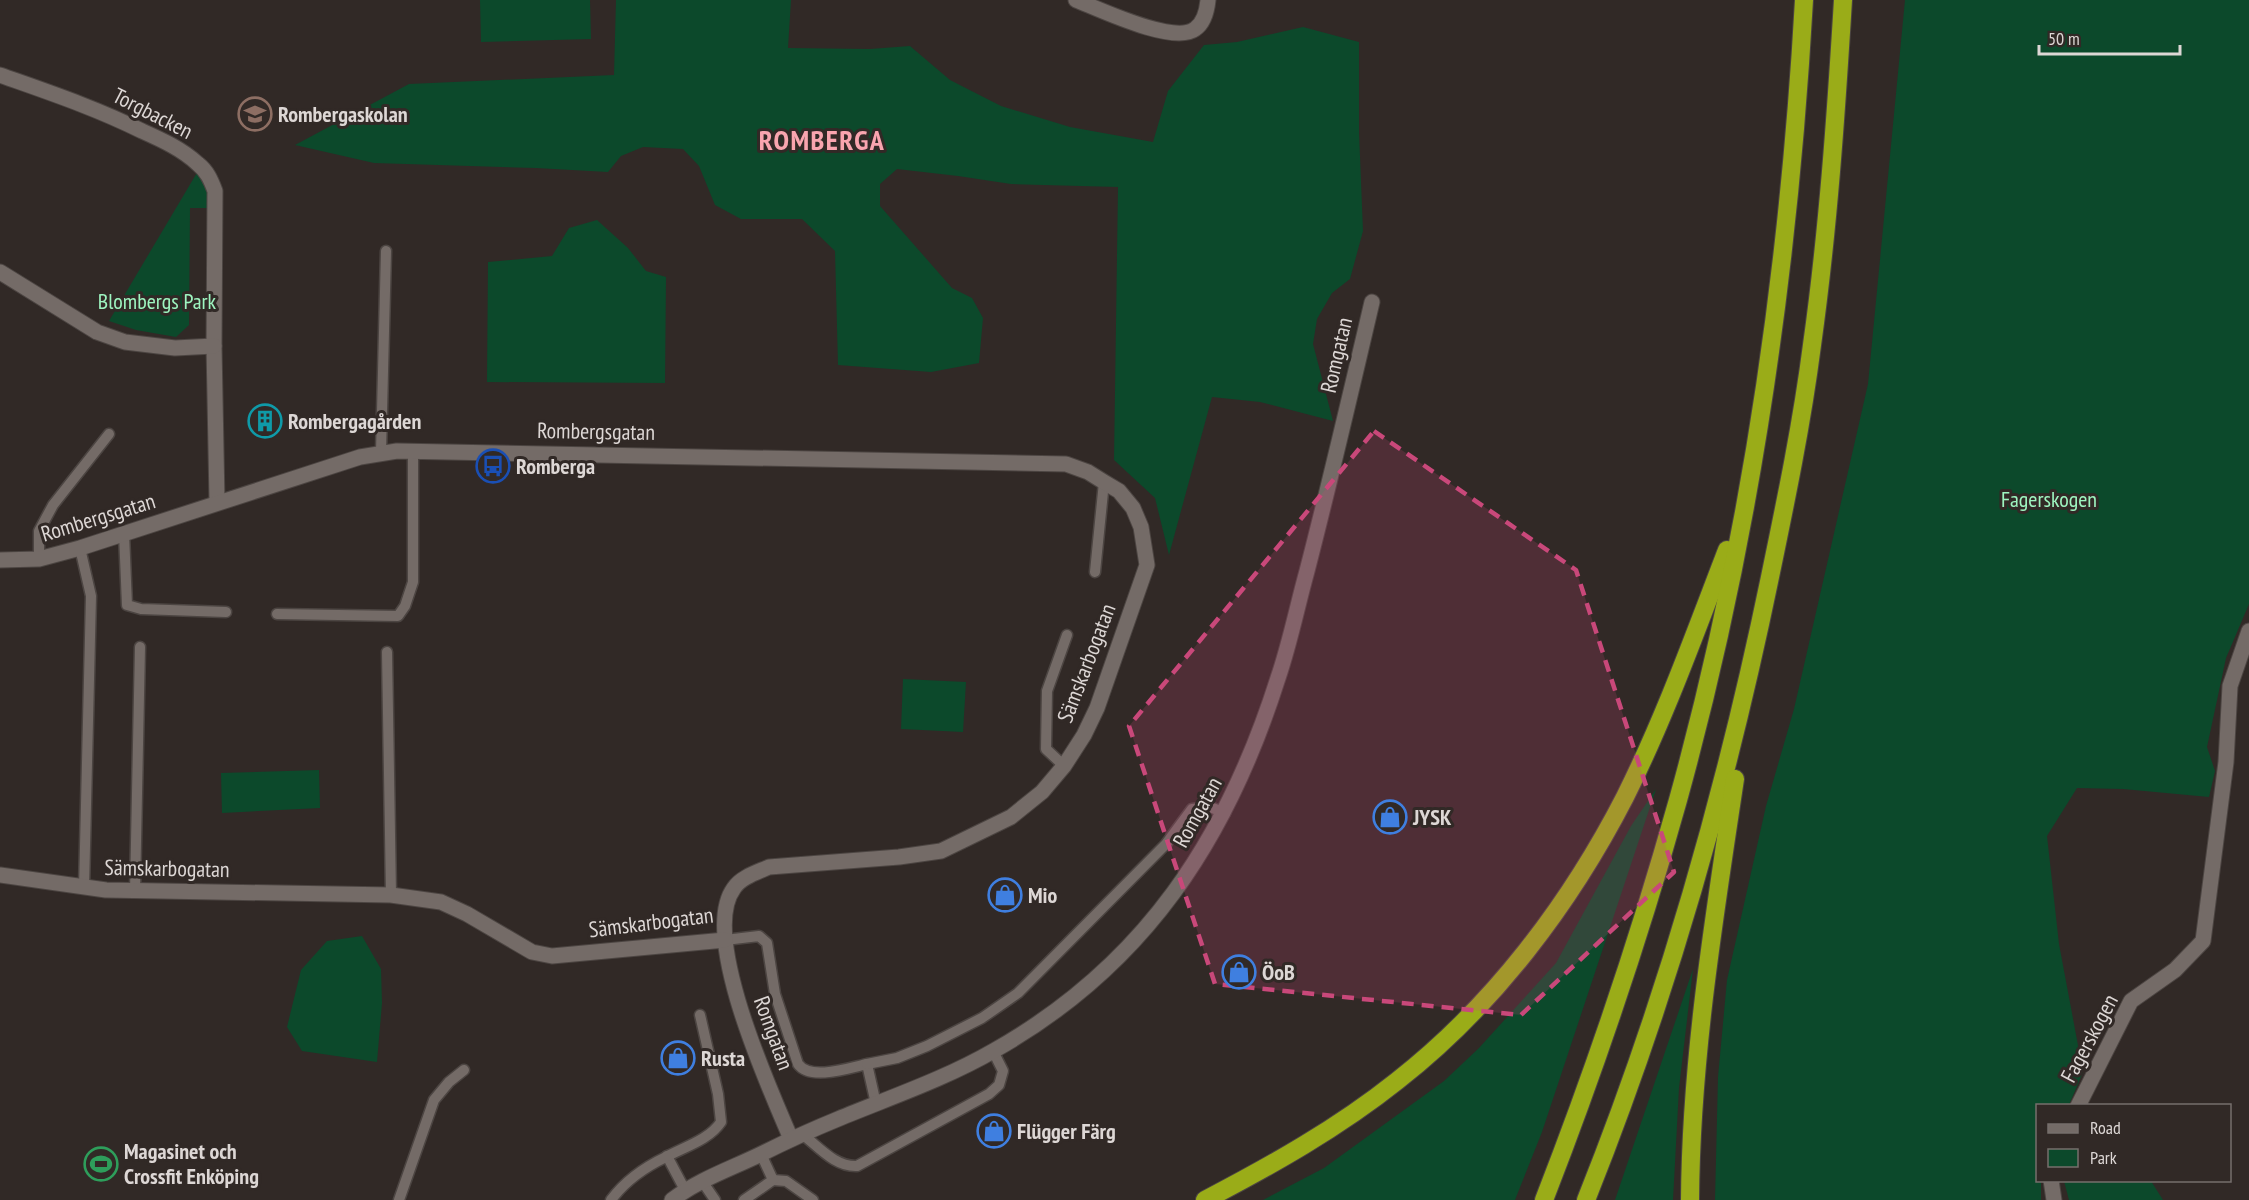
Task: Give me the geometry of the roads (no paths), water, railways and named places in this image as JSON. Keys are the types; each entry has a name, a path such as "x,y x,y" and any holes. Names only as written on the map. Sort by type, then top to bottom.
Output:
{"highway":[{"path":"1544,1200 1582,1100 1632,956 1678,799 1713,657 1747,495 1786,228 1804,0"},
{"path":"1586,1200 1620,1116 1670,966 1717,807 1752,664 1785,504 1812,347 1826,231 1843,0"},
{"path":"1205,1200 1269,1167 1340,1122 1398,1081 1451,1033 1502,981 1545,927 1589,860 1625,796 1689,650 1747,495"},
{"path":"1690,1200 1691,1141 1704,982 1752,664"}],"street":[{"path":"1076,0 1168,34 1195,30 1206,15 1208,0"},
{"name":"Torgbacken","path":"0,75 107,114 155,137 185,153 200,165 209,177 215,191 214,346 217,502"},
{"path":"0,272 97,332 125,342 175,348 214,346"},
{"name":"Romgatan","path":"672,1200 702,1181 796,1136 944,1077 993,1051 1069,1002 1109,967 1137,939 1182,883 1225,813 1246,768 1280,675 1331,477 1372,302"},
{"name":"Rombergsgatan","path":"0,560 39,559 381,452 413,451 1066,464 1088,472 1119,491 1133,508 1141,527 1147,565"},
{"name":"Sämskarbogatan","path":"0,875 84,888 135,891 391,895 441,902 467,914 532,952 552,956 725,940 726,907 734,887 751,874 769,867 899,858 941,851 1011,817 1042,792 1064,766 1084,735 1097,708 1147,565"},
{"name":"Fagerskogen","path":"2079,1104 2131,1000 2175,970 2203,941 2226,762 2230,686 2249,631"},
{"name":"Romgatan","path":"725,940 738,1005 796,1136"},
{"path":"2051,1182 2054,1200"}],"lane":[{"path":"381,452 386,251"},
{"path":"39,559 39,531 53,505 109,434"},
{"path":"277,614 398,616 405,606 413,582 413,451"},
{"path":"1095,572 1104,482"},
{"path":"123,534 127,605 141,609 226,612"},
{"path":"80,548 91,596 84,888"},
{"path":"1064,766 1046,749 1047,691 1067,635"},
{"path":"135,891 140,648"},
{"path":"387,652 391,895"},
{"path":"725,940 759,936 767,943 775,994 798,1064 802,1069 814,1073 897,1058 927,1046 982,1018 1018,993 1166,844 1191,809 1210,807 1225,813"},
{"path":"611,1200 632,1179 667,1156 710,1133 721,1122 718,1094 700,1015"},
{"path":"796,1136 846,1167 857,1166 989,1094 999,1085 1003,1071 993,1051"},
{"path":"867,1064 876,1104"},
{"path":"399,1200 434,1100 449,1082 464,1070"},
{"path":"761,1154 773,1180"},
{"path":"667,1156 685,1190"},
{"path":"744,1200 773,1180 786,1181 813,1200"},
{"path":"702,1181 716,1200"}],"place":[{"name":"Rombergaskolan","path":"255,114"},
{"name":"Rombergagården","path":"265,421"},
{"name":"Romberga","path":"493,466"},
{"name":"JYSK","path":"1390,817"},
{"name":"Mio","path":"1005,895"},
{"name":"ÖoB","path":"1239,972"},
{"name":"Rusta","path":"678,1058"},
{"name":"Flügger Färg","path":"994,1131"},
{"name":"Magasinet och Crossfit Enköping","path":"101,1164"}],"district":[{"name":"ROMBERGA","path":"822,140"}],"park label":[{"name":"Blombergs Park","path":"157,301"}]}
